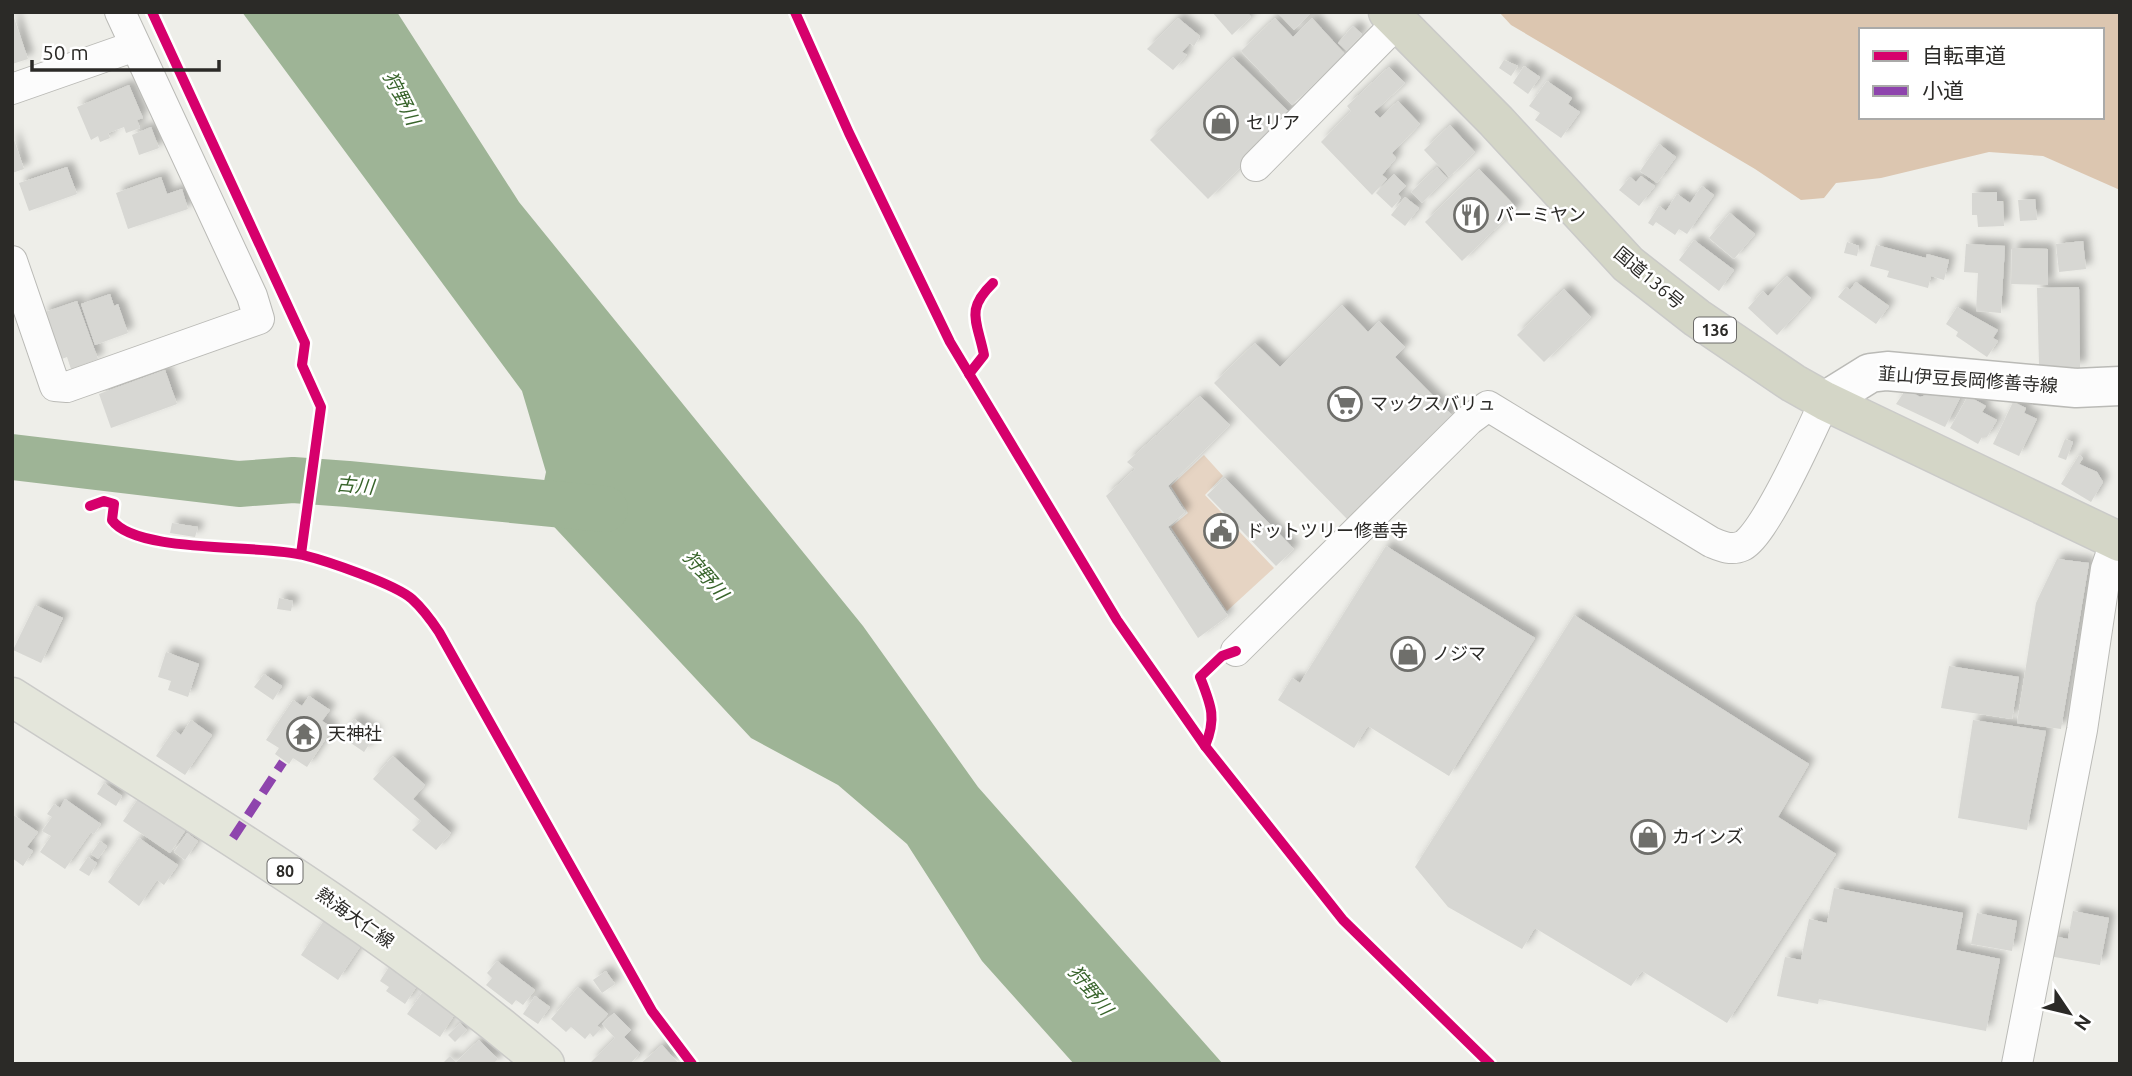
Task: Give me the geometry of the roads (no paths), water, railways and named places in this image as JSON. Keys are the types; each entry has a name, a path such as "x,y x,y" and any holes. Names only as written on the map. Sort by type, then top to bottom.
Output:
{"highway":[{"name":"国道136号","path":"1393,17 1496,121 1628,264 1697,317 1793,383 1825,401 2118,541"}],"main road":[{"name":"韮山伊豆長岡修善寺線","path":"1825,401 1870,373 1887,371 2076,388 2120,386"},
{"name":"熱海大仁線","path":"12,697 351,913 494,1020 545,1064"}],"street":[{"path":"12,261 55,386 67,387 259,319 252,296 120,12"},
{"path":"1256,166 1393,17"},
{"path":"12,89 135,46"},
{"path":"1236,651 1469,420 1488,407 1522,424 1711,542 1729,549 1744,546 1763,524 1825,401"},
{"path":"2017,1064 2081,730 2106,569 2118,541"}],"water":[{"name":"狩野川","path":"242,12 397,12 519,202 863,626 978,787 1223,1064 1074,1064 982,961 907,844 838,785 751,738 544,516 542,491 546,472 522,391"}],"waterway":[{"name":"古川","path":"12,457 239,484 293,480 605,509"}],"place":[{"name":"セリア","path":"1221,123"},
{"name":"バーミヤン","path":"1471,215"},
{"name":"マックスバリュ","path":"1345,404"},
{"name":"ドットツリー修善寺","path":"1221,531"},
{"name":"ノジマ","path":"1408,654"},
{"name":"天神社","path":"304,734"},
{"name":"カインズ","path":"1648,837"}]}
